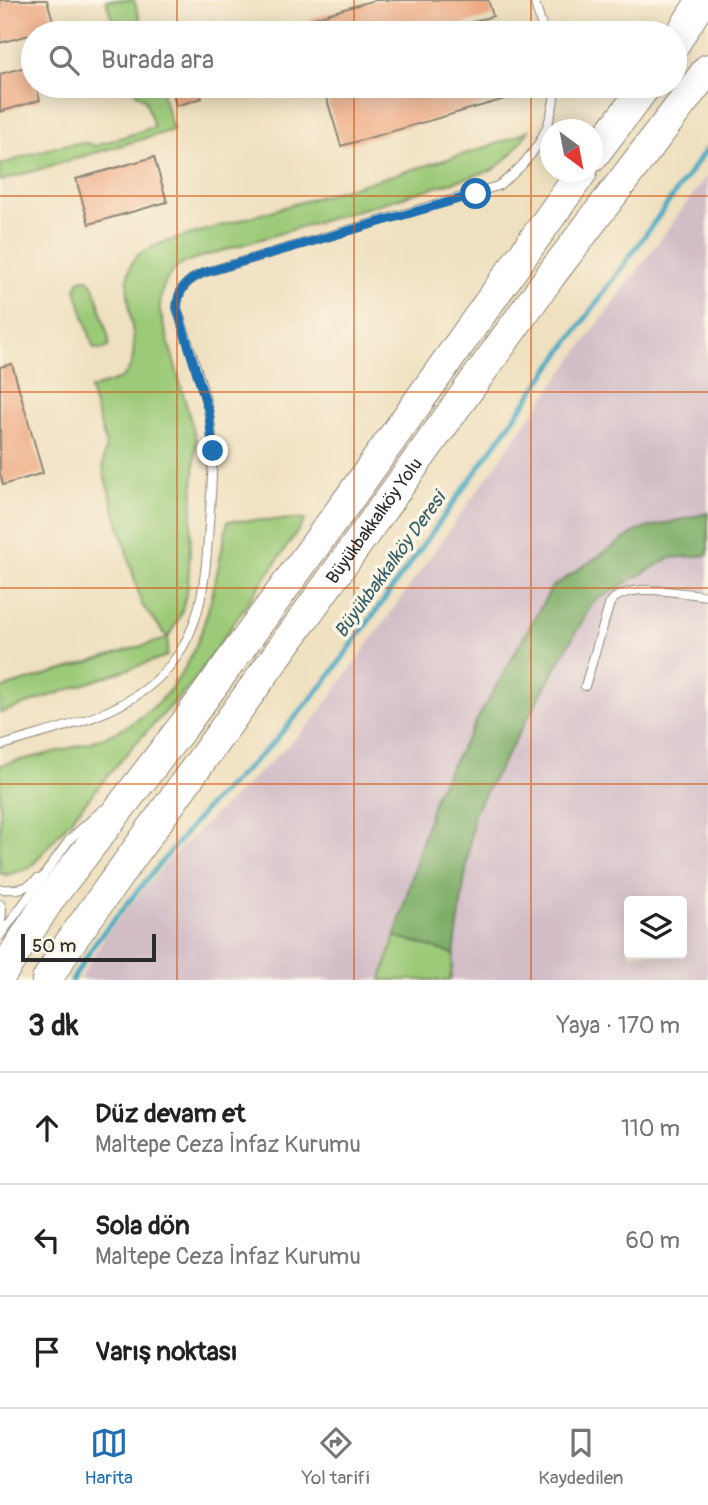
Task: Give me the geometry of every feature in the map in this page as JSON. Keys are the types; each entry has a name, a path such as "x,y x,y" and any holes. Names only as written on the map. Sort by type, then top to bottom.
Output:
{"highway":[{"path":"687,24 702,0"},
{"name":"Büyükbakkalköy Yolu","path":"687,97 708,69"},
{"path":"603,144 637,98"},
{"name":"Büyükbakkalköy Yolu","path":"47,980 69,944 372,519 551,275 686,98"},
{"name":"Büyükbakkalköy Yolu","path":"0,976 51,897 351,496 575,182"}],"lane":[{"path":"534,0 540,21"},
{"path":"0,746 94,716 132,698 163,672 186,641 194,624 205,586 213,451 209,413 177,308 182,286 203,273 498,186 520,169 538,145 549,118 553,98"},
{"path":"585,686 610,603 617,595 641,590 708,596"},
{"path":"116,797 153,764"},
{"path":"0,936 70,839 107,805"},
{"path":"0,889 15,890 30,886 49,868"},
{"path":"0,904 0,936"}],"shaded area":[{"path":"708,174 708,513 638,530 436,793 380,980 79,980 108,932 176,852 314,720 530,417"},
{"path":"708,555 708,980 450,980 474,813 593,602 670,558"}],"green space":[{"path":"106,0 134,0 140,21 112,21"},
{"path":"164,98 173,130 0,181 0,165 63,145 87,143 95,146 154,127 145,99"},
{"path":"530,129 511,155 493,170 194,259 178,267 167,279 161,294 160,312 196,439 188,586 181,614 168,638 142,605 104,474 106,445 90,389 122,378 132,363 134,348 128,297 130,266 138,255 162,243 475,151"},
{"path":"88,279 94,286 109,339 108,347 101,350 94,348 76,289 79,281"},
{"path":"708,513 708,555 670,558 593,602 474,813 454,954 395,936 436,793 552,587 638,530"},
{"path":"306,519 190,686 133,746 30,868 6,875 0,873 0,765 90,742 118,731 146,713 168,692 185,668 198,641 215,582 228,521"},
{"path":"168,638 167,656 0,713 0,689"},
{"path":"395,936 454,954 450,980 381,980"}],"building":[{"path":"0,0 47,0 53,21 21,21 21,37 0,43"},
{"path":"375,0 488,0 493,16 475,21 310,19"},
{"path":"21,68 21,98 40,100 0,112 0,74"},
{"path":"174,98 202,98 176,106"},
{"path":"327,98 508,98 341,146"},
{"path":"154,157 167,202 89,224 76,179"},
{"path":"12,364 43,473 3,485 0,473 0,367"}],"waterway":[{"name":"Büyükbakkalköy Deresi","path":"72,980 97,940 208,806 274,742 326,681 708,147"}],"route":[{"path":"213,451 209,413 177,308 182,286 203,273 476,194"}]}
